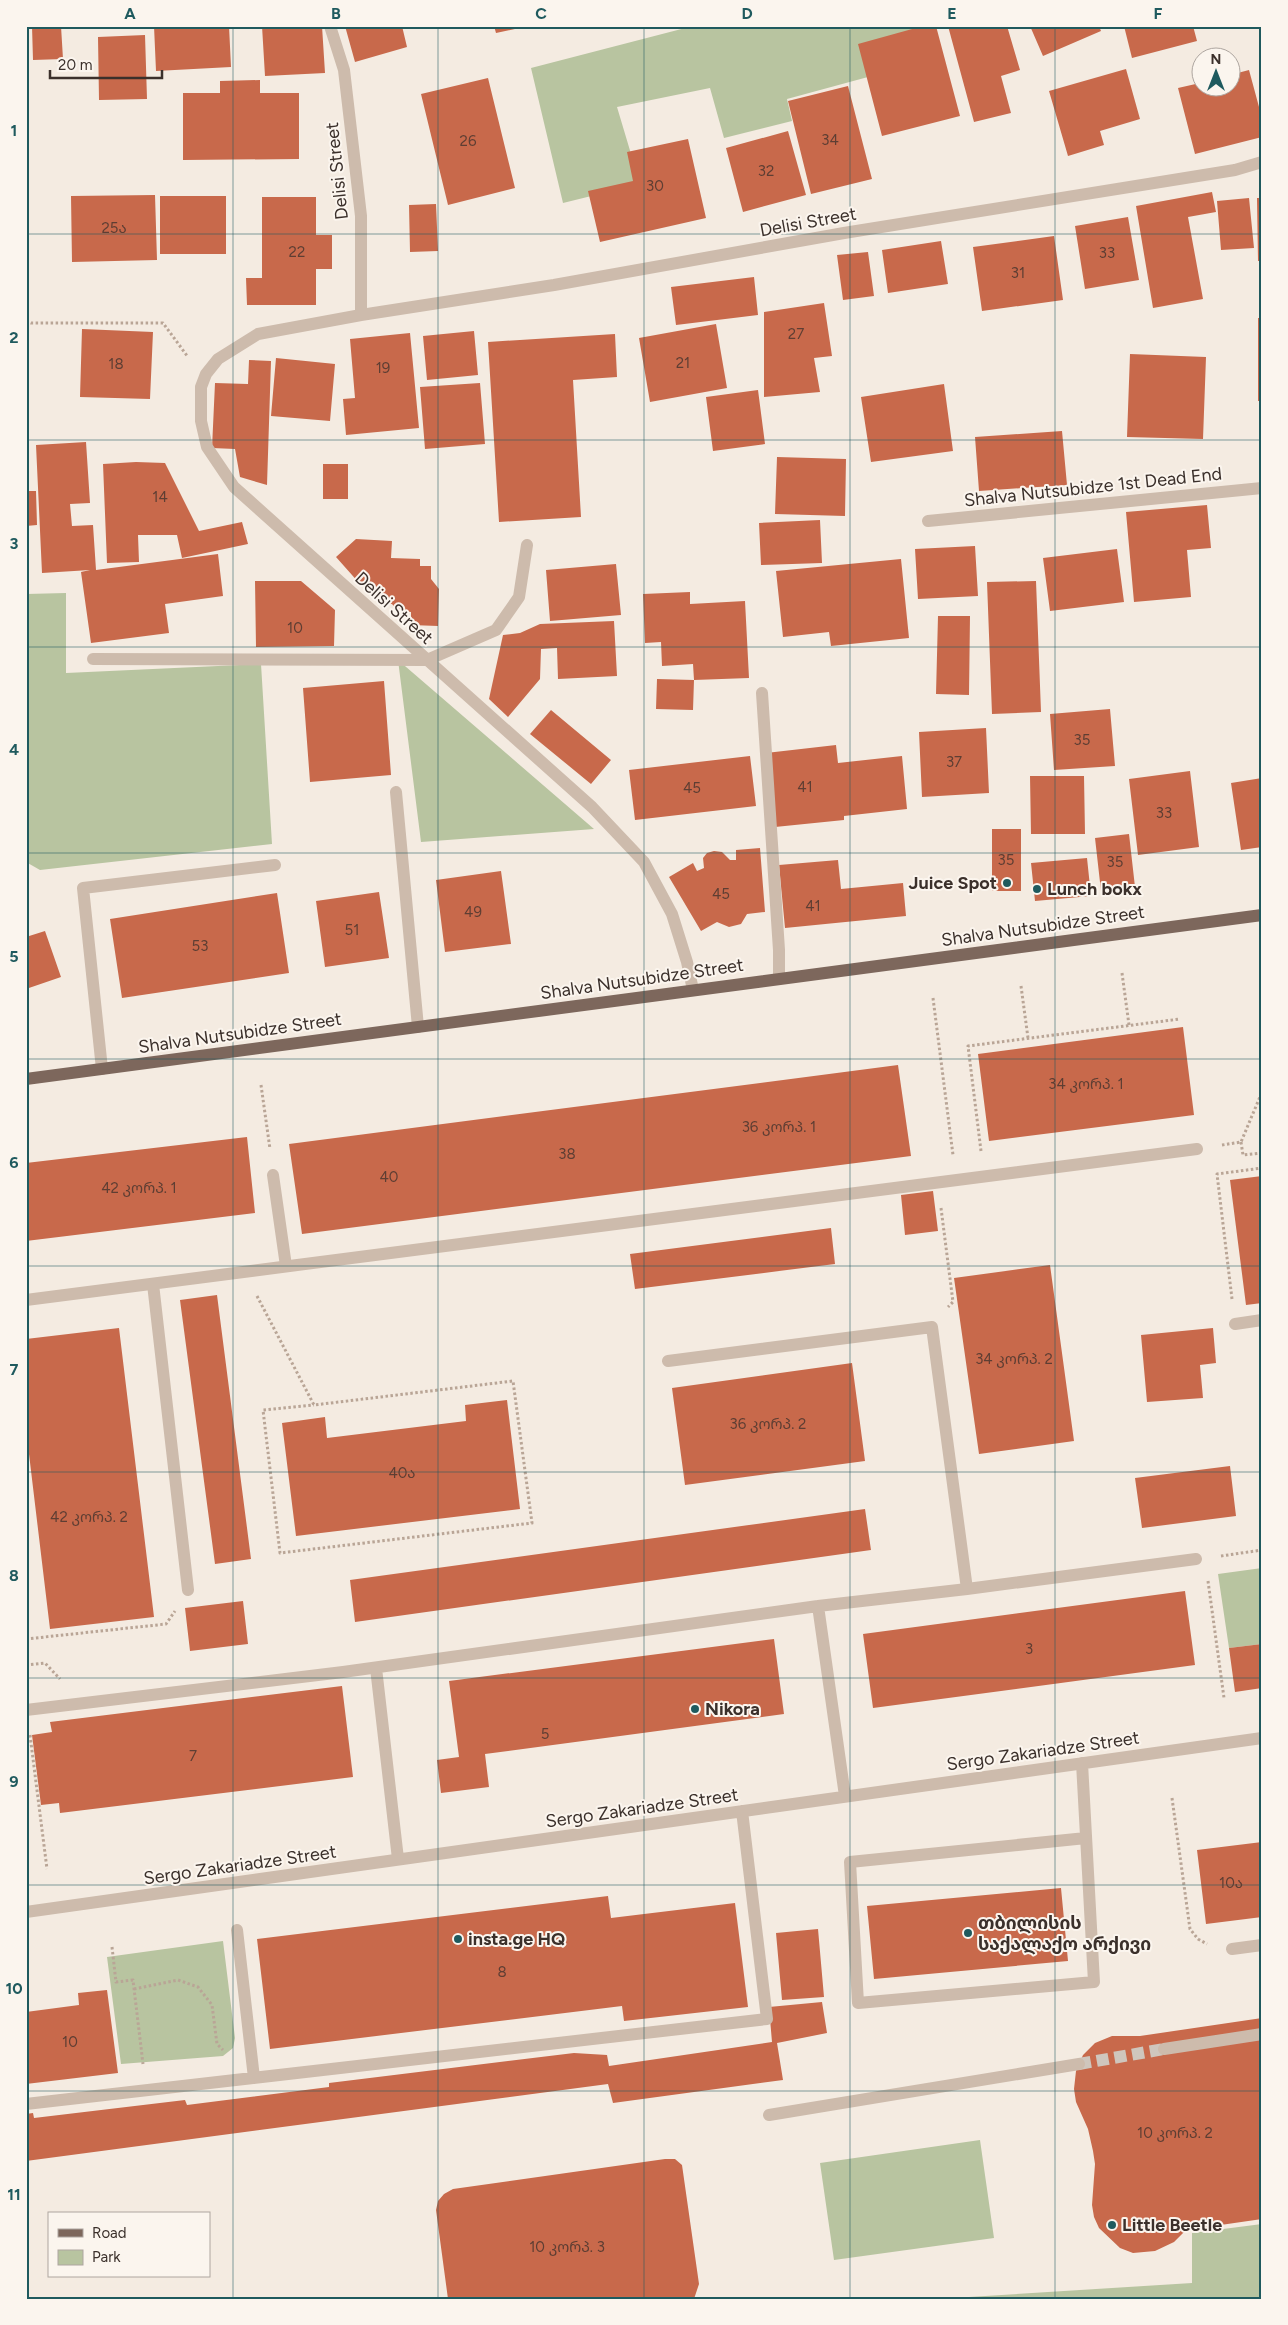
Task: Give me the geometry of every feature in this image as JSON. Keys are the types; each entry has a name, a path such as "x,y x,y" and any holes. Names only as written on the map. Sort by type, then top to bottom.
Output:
{"main road":[{"name":"Shalva Nutsubidze Street","path":"26,1078 1262,915"}],"street":[{"name":"Delisi Street","path":"330,26 344,70 361,216 361,315"},
{"name":"Delisi Street","path":"693,990 687,962 672,914 644,862 592,808 234,487 207,447 201,421 201,387 206,374 218,359 258,334 853,232 1235,170 1262,162"},
{"name":"Shalva Nutsubidze 1st Dead End","path":"928,521 1262,488"},
{"path":"92,659 427,660 496,630 519,597 527,544"},
{"path":"762,693 779,950 779,979"},
{"path":"396,792 418,1027"},
{"path":"102,1068 83,888 275,865"},
{"path":"26,1300 1196,1149"},
{"path":"273,1175 286,1266"},
{"path":"153,1284 188,1590"},
{"path":"1235,1324 1262,1320"},
{"path":"668,1361 932,1327 968,1589"},
{"path":"26,1710 376,1668 818,1606 968,1589 1200,1558"},
{"path":"818,1606 845,1796"},
{"path":"376,1668 398,1859"},
{"name":"Sergo Zakariadze Street","path":"26,1912 1262,1738"},
{"path":"1082,1763 1094,1982 858,2003 850,1862 1086,1838"},
{"path":"26,2104 767,2019 742,1811"},
{"path":"237,1930 254,2078"},
{"path":"1232,1949 1262,1945"},
{"path":"1164,2049 1262,2034"},
{"path":"769,2115 1079,2064"}],"path":[{"path":"26,321 31,323 163,323 184,353 206,374"},
{"path":"1122,973 1128,1025"},
{"path":"1021,986 1028,1038"},
{"path":"934,998 957,1180"},
{"path":"984,1177 968,1046 1180,1019"},
{"path":"261,1085 273,1175"},
{"path":"1262,1092 1241,1142 1243,1155 1262,1153"},
{"path":"1196,1149 1241,1142"},
{"path":"1235,1324 1218,1174 1262,1168"},
{"path":"932,1327 952,1302 938,1183"},
{"path":"252,1271 254,1290 314,1405"},
{"path":"513,1380 532,1523 280,1553 263,1410 314,1405 513,1380"},
{"path":"1224,1698 1200,1558 1262,1550"},
{"path":"26,1639 166,1624 188,1590"},
{"path":"26,1710 47,1868"},
{"path":"1172,1798 1190,1929 1198,1939 1212,1948 1232,1949"},
{"path":"112,1947 116,1982 132,1980 146,2090"},
{"path":"134,1989 178,1980 198,1987 212,2005 217,2044 254,2078"}],"green space":[{"path":"693,26 933,26 879,74 787,99 792,121 724,138 710,88 617,107 640,184 563,203 531,68"},
{"path":"66,593 66,673 261,664 272,844 40,870 26,862 26,594"},
{"path":"398,660 594,829 421,842"},
{"path":"1262,1568 1262,1644 1229,1648 1218,1574"},
{"path":"223,1941 235,2038 233,2048 223,2056 121,2064 107,1957"},
{"path":"980,2140 994,2238 834,2260 820,2163"},
{"path":"1262,2224 1262,2299 936,2299 1192,2283 1192,2233"}],"building":[{"path":"32,26 61,26 63,59 33,60"},
{"path":"154,26 229,26 231,67 156,71"},
{"path":"262,26 322,26 325,73 265,76"},
{"path":"345,26 402,26 407,47 355,62"},
{"path":"494,26 524,26 524,27 496,33"},
{"path":"923,26 936,26 960,116 882,136 858,44"},
{"path":"948,26 1007,26 1020,70 1001,76 1011,113 974,122"},
{"path":"1030,26 1099,26 1101,31 1043,56"},
{"path":"1124,26 1193,26 1197,41 1132,58"},
{"path":"145,35 147,99 99,100 98,37"},
{"path":"1126,69 1140,119 1100,131 1104,145 1068,156 1049,91"},
{"path":"1249,70 1262,118 1262,137 1195,154 1178,88 1190,85 1190,98 1240,98 1240,72"},
{"path":"488,78 515,188 448,205 421,94"},
{"path":"260,80 260,93 299,93 299,159 183,160 183,93 220,93 220,81"},
{"path":"848,86 872,179 811,194 788,101"},
{"path":"788,131 806,195 743,212 726,148"},
{"path":"688,139 706,218 600,242 588,191 633,181 627,152"},
{"path":"1212,192 1216,212 1188,217 1203,299 1153,308 1136,206"},
{"path":"155,195 157,260 72,262 71,196"},
{"path":"160,196 226,196 226,254 160,254"},
{"path":"262,197 316,197 316,235 332,235 332,269 316,269 316,305 247,305 246,278 262,278"},
{"path":"1249,198 1254,248 1221,250 1217,201"},
{"path":"1257,198 1262,198 1262,261 1258,261"},
{"path":"436,204 438,251 410,252 409,205"},
{"path":"1128,217 1139,280 1085,289 1075,226"},
{"path":"1054,236 1063,300 982,311 973,247"},
{"path":"941,241 948,284 888,293 882,250"},
{"path":"868,252 874,296 843,300 837,255"},
{"path":"754,277 758,315 676,325 671,287"},
{"path":"824,303 832,356 814,358 820,392 764,397 764,312"},
{"path":"1258,318 1262,318 1262,401 1258,401"},
{"path":"716,324 727,388 650,402 639,338"},
{"path":"82,329 153,332 150,399 80,397"},
{"path":"474,331 478,375 427,380 423,336"},
{"path":"410,333 419,428 346,435 343,399 355,398 350,339"},
{"path":"615,334 617,377 573,380 581,517 499,522 488,342"},
{"path":"1130,354 1206,357 1203,439 1127,437"},
{"path":"276,358 335,364 330,421 271,416"},
{"path":"249,360 271,361 267,485 240,477 235,449 212,448 215,383 248,384"},
{"path":"480,383 485,444 425,449 420,387"},
{"path":"944,384 953,451 871,462 861,397"},
{"path":"758,390 765,444 713,451 706,397"},
{"path":"1062,431 1067,485 979,491 975,437"},
{"path":"86,442 90,503 70,504 72,526 93,525 96,570 218,554 223,596 165,604 169,633 91,643 81,572 90,570 42,573 36,445"},
{"path":"777,457 846,459 845,516 775,514"},
{"path":"165,463 199,531 242,522 248,544 182,558 177,535 138,535 139,562 107,563 103,464"},
{"path":"323,464 348,464 348,499 323,499"},
{"path":"26,491 36,491 37,525 26,526"},
{"path":"1207,505 1211,548 1187,550 1191,597 1134,602 1126,512"},
{"path":"820,520 822,563 761,565 759,523"},
{"path":"356,539 392,541 391,558 420,559 420,566 431,566 431,579 439,589 438,626 411,625 411,612 398,611 392,604 383,604 382,600 366,584 360,584 336,557"},
{"path":"975,546 978,596 918,599 915,549"},
{"path":"1117,549 1124,602 1050,611 1043,558"},
{"path":"901,559 909,638 831,646 829,632 783,637 776,571"},
{"path":"616,564 621,615 550,621 546,570"},
{"path":"255,581 301,581 335,610 334,646 256,647"},
{"path":"1036,581 1041,712 992,714 987,582"},
{"path":"690,592 690,604 745,601 749,678 694,680 693,664 662,666 661,642 645,643 643,594"},
{"path":"938,616 970,616 969,695 936,694"},
{"path":"614,621 617,676 558,679 557,648 541,649 540,679 508,717 489,699 503,635 520,633 540,624"},
{"path":"657,679 694,680 693,710 656,709"},
{"path":"384,681 391,775 310,782 303,688"},
{"path":"1110,709 1115,766 1054,770 1050,714"},
{"path":"551,710 611,760 591,784 530,734"},
{"path":"986,728 989,793 922,797 919,732"},
{"path":"836,745 838,763 902,756 907,809 844,816 844,820 775,827 766,753"},
{"path":"750,756 756,806 635,820 629,770"},
{"path":"1190,771 1199,847 1138,855 1129,779"},
{"path":"1030,776 1084,776 1085,834 1031,834"},
{"path":"1262,778 1262,847 1241,850 1231,783"},
{"path":"992,829 1021,829 1021,891 992,891"},
{"path":"1129,834 1135,887 1101,891 1095,838"},
{"path":"760,848 765,912 747,914 741,924 729,927 717,922 701,931 669,877 693,863 697,871 704,868 703,858 707,853 714,851 722,852 730,860 736,860 736,850"},
{"path":"1087,858 1091,896 1035,901 1031,863"},
{"path":"838,860 841,889 903,883 906,916 785,928 779,865"},
{"path":"501,871 511,944 445,952 436,880"},
{"path":"379,892 389,958 325,967 316,901"},
{"path":"277,893 289,973 122,998 110,919"},
{"path":"45,931 61,977 26,989 26,937"},
{"path":"1183,1027 1194,1115 989,1141 978,1054"},
{"path":"898,1065 911,1156 302,1234 289,1144"},
{"path":"247,1137 255,1213 26,1241 26,1163"},
{"path":"1262,1176 1262,1303 1246,1305 1230,1180"},
{"path":"933,1191 938,1231 905,1235 901,1195"},
{"path":"831,1228 835,1264 635,1289 630,1254"},
{"path":"1050,1265 1074,1441 979,1454 954,1278"},
{"path":"217,1295 251,1559 215,1564 180,1300"},
{"path":"119,1328 154,1617 50,1629 26,1429 26,1339"},
{"path":"1213,1328 1216,1363 1200,1365 1203,1398 1147,1402 1141,1335"},
{"path":"852,1363 865,1461 685,1485 672,1388"},
{"path":"507,1400 520,1509 296,1536 282,1423 325,1417 327,1438 466,1421 465,1405"},
{"path":"1230,1466 1236,1516 1142,1528 1135,1478"},
{"path":"865,1509 871,1550 355,1622 350,1580"},
{"path":"1185,1591 1195,1665 873,1708 863,1634"},
{"path":"243,1601 248,1644 190,1651 185,1608"},
{"path":"774,1639 784,1714 485,1754 489,1787 441,1793 437,1760 459,1757 449,1681"},
{"path":"1262,1644 1262,1688 1235,1692 1229,1648"},
{"path":"342,1686 353,1777 60,1813 59,1803 41,1805 32,1735 52,1732 50,1722"},
{"path":"1262,1842 1262,1917 1206,1924 1197,1850"},
{"name":"თბილისის საქალაქო არქივი","path":"1061,1888 1068,1961 874,1979 867,1906"},
{"path":"608,1896 611,1918 735,1903 748,2007 624,2021 622,2006 270,2049 257,1939"},
{"path":"818,1929 824,1997 782,2000 776,1933"},
{"path":"107,1990 118,2073 26,2084 26,2012 79,2005 78,1993"},
{"path":"822,2002 827,2033 777,2043 783,2080 613,2103 608,2084 26,2161 26,2114 33,2113 34,2118 185,2100 187,2105 329,2087 329,2083 574,2053 607,2055 609,2066 772,2042 769,2007"},
{"path":"1262,2018 1262,2219 1186,2230 1174,2242 1155,2251 1133,2253 1120,2248 1099,2228 1094,2217 1092,2205 1095,2164 1093,2151 1088,2129 1076,2102 1074,2089 1076,2071 1083,2055 1095,2043 1112,2036 1140,2036"},
{"path":"675,2159 682,2165 699,2284 694,2299 448,2299 436,2210 438,2201 444,2194 453,2189"}],"tunnel":[{"path":"1079,2064 1164,2049"}],"place":[{"name":"Juice Spot","path":"1007,883"},
{"name":"Lunch bokx","path":"1037,889"},
{"name":"Nikora","path":"695,1709"},
{"name":"თბილისის საქალაქო არქივი","path":"968,1933"},
{"name":"insta.ge HQ","path":"458,1939"},
{"name":"Little Beetle","path":"1112,2225"}]}
